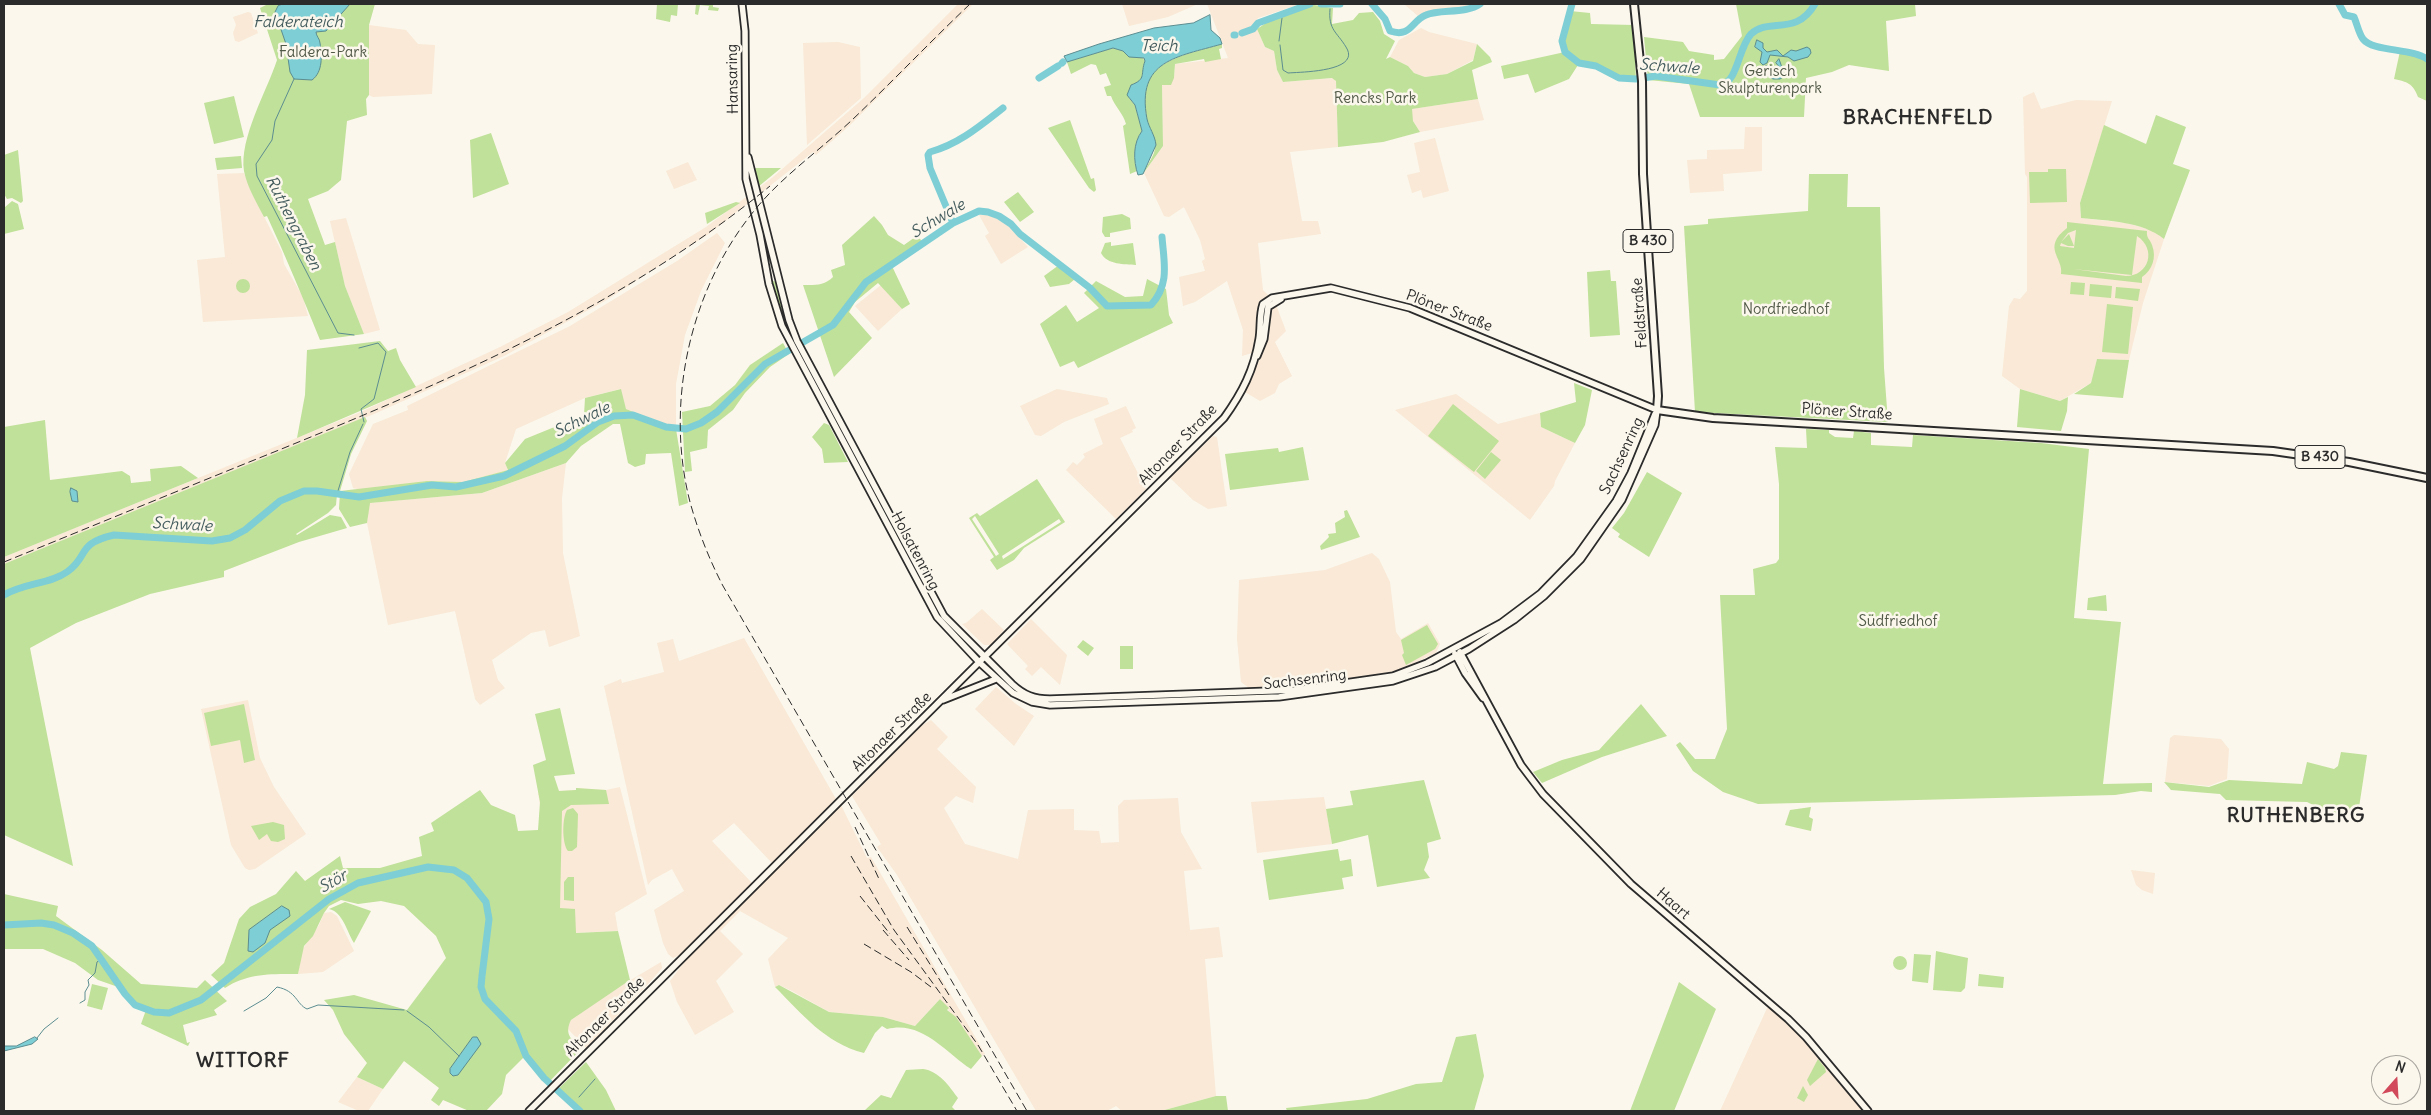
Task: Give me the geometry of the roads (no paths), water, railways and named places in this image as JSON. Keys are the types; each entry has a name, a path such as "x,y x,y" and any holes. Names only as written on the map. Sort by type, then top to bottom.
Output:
{"main road":[{"name":"Hansaring","path":"742,4 745,31 747,153 745,166 748,193"},
{"name":"Feldstraße","path":"1634,4 1642,82 1644,124 1643,174 1658,396 1657,410"},
{"name":"Hansaring","path":"747,153 755,191"},
{"name":"Holsatenring","path":"755,191 794,343"},
{"name":"Holsatenring","path":"748,193 760,235 771,293 782,326 798,350 944,616 996,679 1019,697 1045,704 1197,698 1232,699"},
{"name":"Plöner Straße","path":"1266,304 1287,296 1331,288 1410,308 1657,410 1713,418 2273,451 2349,462 2427,478"},
{"name":"Altonaer Straße","path":"529,1111 1224,418 1243,389 1256,358 1262,349 1266,330 1266,304"},
{"name":"Altonaer Straße","path":"1256,358 1266,304"},
{"path":"1261,323 1266,330"},
{"name":"Sachsenring","path":"1233,692 1296,690 1393,676 1412,670 1501,623 1547,587 1576,558 1616,501 1631,473 1657,410"},
{"name":"Sachsenring","path":"1232,699 1279,697 1393,681 1426,671 1446,662 1514,620 1541,599 1587,551 1615,512 1635,475 1655,425 1657,410"},
{"name":"Haart","path":"1455,648 1465,673 1483,698"},
{"name":"Haart","path":"1458,655 1521,765 1543,794 1631,884 1788,1019 1806,1037 1868,1111"},
{"name":"Holsatenring","path":"982,660 1021,692 1040,699 1233,692"},
{"path":"1446,662 1455,663 1465,673"},
{"path":"941,700 996,679"}],"water":[{"name":"Falderateich","path":"283,4 350,4 326,31 316,32 320,42 321,63 316,77 312,80 294,79 290,72 286,44 275,12 278,6"},
{"name":"Teich","path":"1210,15 1211,30 1220,38 1222,44 1190,53 1164,64 1154,73 1148,84 1145,99 1147,119 1156,145 1143,174 1138,175 1135,152 1137,141 1142,131 1135,105 1127,95 1131,85 1139,81 1142,76 1144,58 1129,57 1123,51 1113,48 1067,62 1064,56 1154,28 1193,23"},
{"path":"1757,40 1763,43 1763,48 1767,52 1777,50 1783,56 1791,50 1796,51 1807,47 1811,53 1808,57 1794,61 1788,57 1770,55 1767,63 1763,65 1760,62 1762,52 1755,47"},
{"path":"1779,59 1785,76 1780,79 1773,79 1764,74 1766,65 1768,75 1773,76 1781,72 1776,63"},
{"path":"71,488 77,491 78,502 72,501"},
{"path":"282,906 289,910 290,916 270,930 265,943 253,952 248,951 249,930"},
{"path":"35,1037 38,1039 32,1044 4,1051 4,1046 16,1046"},
{"path":"473,1037 477,1037 481,1044 458,1075 453,1076 450,1073 450,1069"}],"waterway":[{"name":"Schwale","path":"1242,33 1253,29 1258,23 1310,4"},
{"name":"Schwale","path":"1321,4 1340,4"},
{"name":"Schwale","path":"1372,4 1385,19 1390,31 1397,33 1407,31 1426,15 1468,9 1480,4"},
{"name":"Schwale","path":"1572,4 1562,41 1565,52 1579,63 1596,66 1619,78 1636,79 1656,76 1720,85 1726,83 1731,78 1751,34 1758,29 1791,24 1800,20 1808,14 1815,4"},
{"name":"Schwale","path":"2339,4 2345,15 2354,17 2359,32 2368,43 2412,53 2427,59"},
{"path":"1280,45 1283,70 1288,73 1327,69 1338,66 1345,61 1349,55 1330,22 1330,9"},
{"path":"1279,41 1282,18"},
{"path":"1039,78 1058,66"},
{"name":"Ruthengraben","path":"294,79 275,121 272,140 256,164 257,176 338,333 354,335"},
{"path":"953,223 930,168 928,155 930,152 941,149 969,134 1003,108"},
{"name":"Schwale","path":"4,595 60,576 79,561 88,546 93,542 114,535 212,541 230,538 245,530 280,501 304,491 359,497 432,485 456,487 504,476 565,446 598,422 614,416 633,415 666,427 686,429 701,423 717,412 765,364 833,325 866,282 953,223 979,211 999,216 1011,224 1020,234 1090,288 1107,306 1151,305 1157,297 1163,281 1162,237"},
{"name":"Ruthengraben","path":"359,348 378,343 386,352 374,399 361,409 364,422"},
{"name":"Ruthengraben","path":"337,494 350,452 363,424"},
{"name":"Stör","path":"4,925 41,923 54,925 73,933 92,946 125,994 135,1005 154,1012 169,1013 201,1000 329,899 358,883 428,867 454,870 467,878 486,902 489,919 481,987 485,999 516,1031 526,1056 544,1078 580,1111"},
{"path":"80,1003 85,1000 85,992 89,985 88,980 95,973 97,962 101,959"},
{"path":"244,1011 266,998 277,987 289,991 307,1009 318,1005 404,1010"},
{"path":"407,1011 429,1027 459,1056"},
{"path":"37,1038 44,1029 58,1018"},
{"path":"579,1097 595,1079"}],"railway":[{"path":"970,4 852,120 773,190 750,216 729,247 711,280 698,315 688,352 682,389 680,427 683,465 690,502 704,545 723,586 1027,1111"},
{"path":"4,562 344,423 472,367 535,336 656,268 714,229 770,186"},
{"path":"855,827 879,879"},
{"path":"851,856 894,930 978,1045 1017,1111"},
{"path":"860,896 890,934"},
{"path":"907,927 949,995"},
{"path":"883,930 909,960"},
{"path":"864,944 911,972 931,987"}],"district":[{"name":"BRACHENFELD","path":"1918,118"},
{"name":"RUTHENBERG","path":"2296,816"},
{"name":"WITTORF","path":"243,1061"}],"park label":[{"name":"Faldera-Park","path":"323,53"},
{"name":"Gerisch Skulpturenpark","path":"1770,80"},
{"name":"Rencks Park","path":"1375,99"},
{"name":"Nordfriedhof","path":"1786,310"},
{"name":"Südfriedhof","path":"1898,622"}]}
